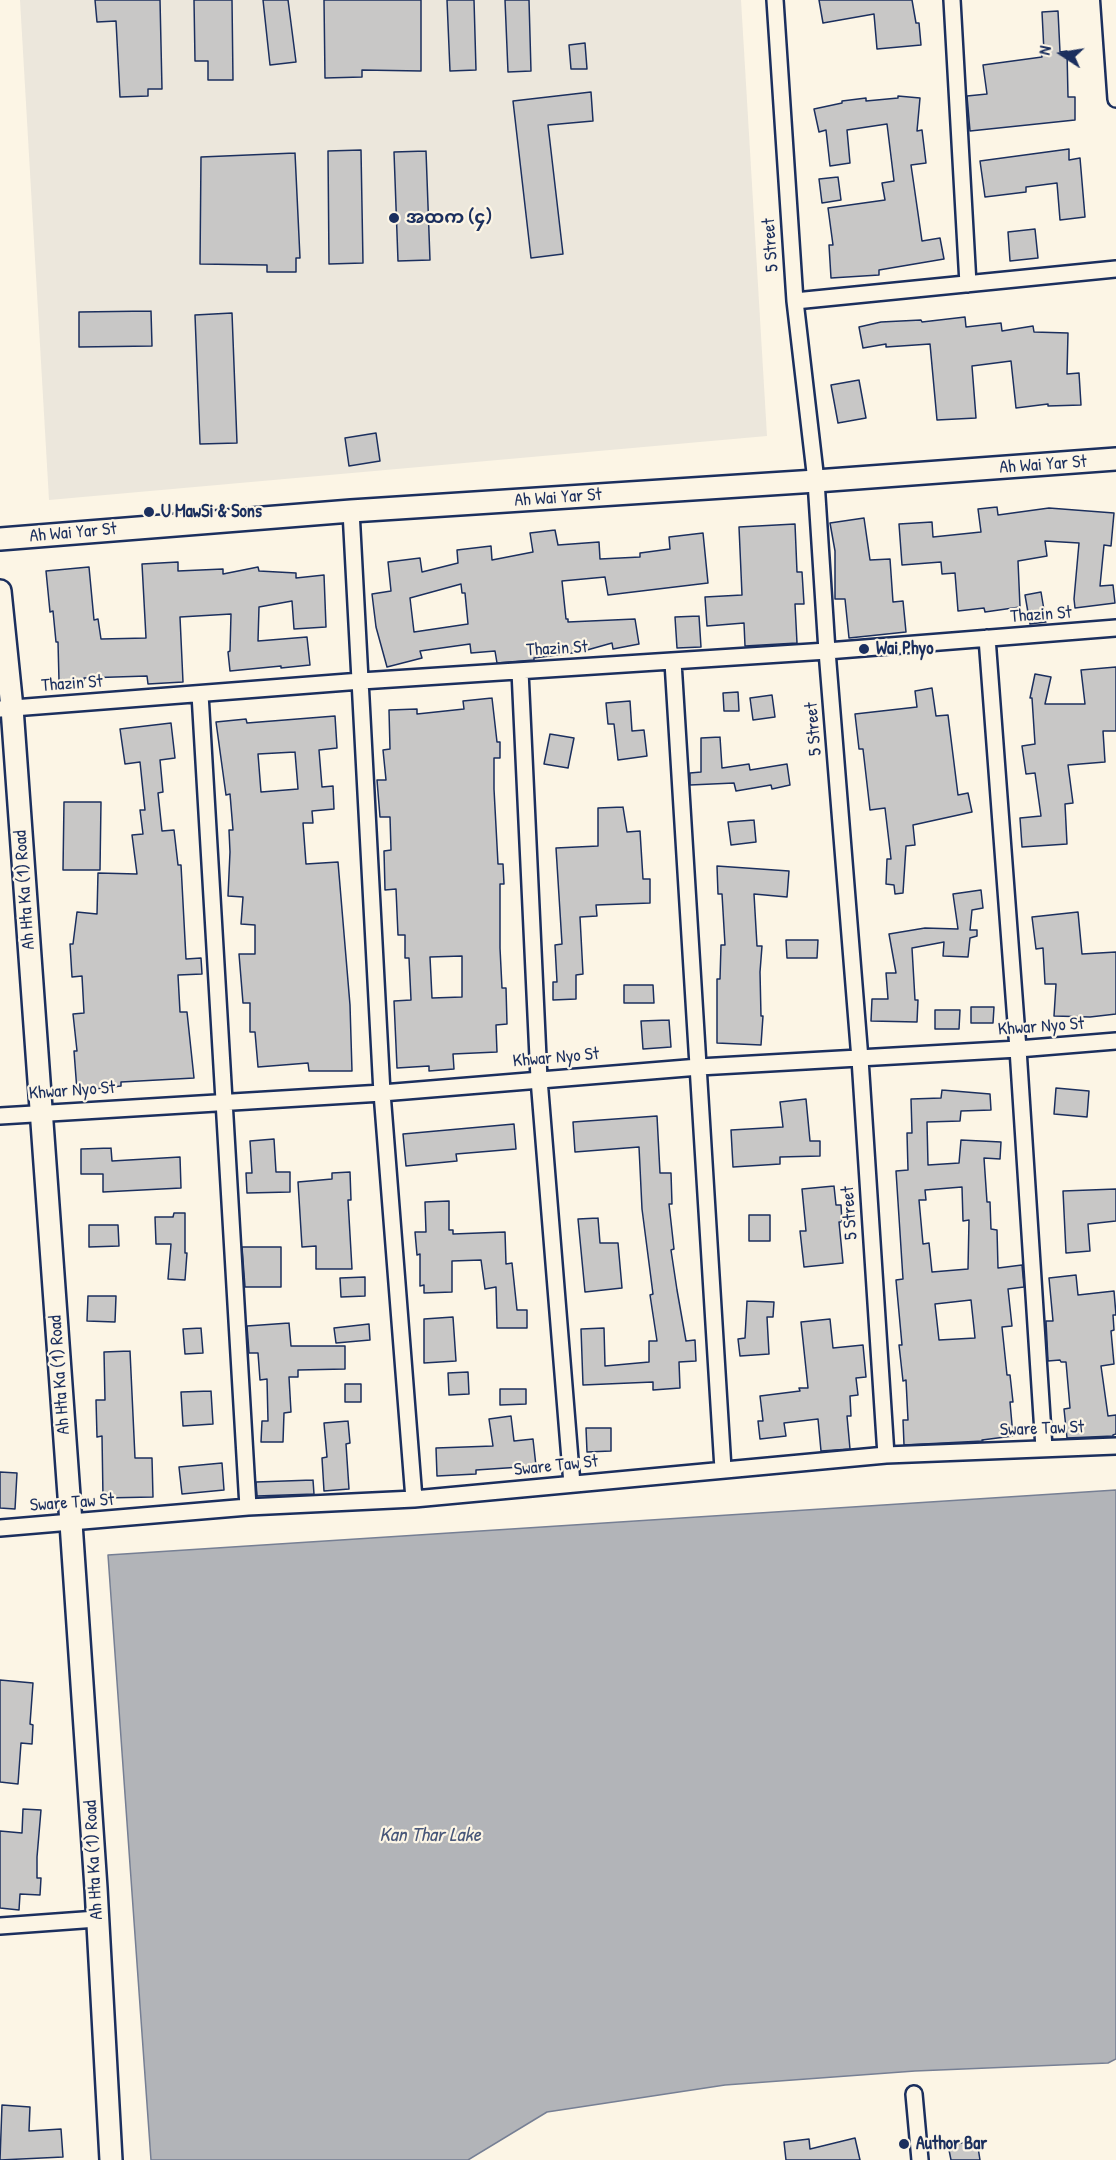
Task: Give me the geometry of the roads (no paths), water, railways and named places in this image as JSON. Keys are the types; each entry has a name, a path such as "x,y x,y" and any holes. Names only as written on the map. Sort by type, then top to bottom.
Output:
{"street":[{"name":"5 Street","path":"775,0 795,301 816,481 827,651 860,1059 886,1455"},
{"path":"952,0 968,284"},
{"path":"1109,0 1116,99"},
{"path":"795,301 1116,269"},
{"name":"Ah Wai Yar St","path":"0,539 351,511 1116,459"},
{"path":"351,511 382,1093 414,1499"},
{"name":"Ah Hta Ka (1) Road","path":"0,591 6,709 41,1113 71,1523 111,2160"},
{"name":"Thazin St","path":"6,709 361,681 673,662 1116,628"},
{"path":"987,638 1018,1049 1044,1448"},
{"path":"673,662 723,1469"},
{"path":"520,671 539,1079 572,1484"},
{"path":"200,694 248,1507"},
{"name":"Khwar Nyo St","path":"0,1116 382,1093 699,1067 860,1059 1116,1041"},
{"name":"Sware Taw St","path":"0,1528 248,1507 414,1499 886,1455 1116,1446"},
{"path":"0,1926 97,1919"},
{"path":"914,2094 920,2160"}],"water":[{"name":"Kan Thar Lake","path":"1116,1490 1116,2059 1108,2063 915,2071 725,2085 547,2112 468,2160 151,2160 108,1555"}],"place":[{"name":"အထက (၄)","path":"394,218"},
{"name":"U MawSi & Sons","path":"149,512"},
{"name":"Wai Phyo","path":"864,649"},
{"name":"Author Bar","path":"904,2144"}]}
